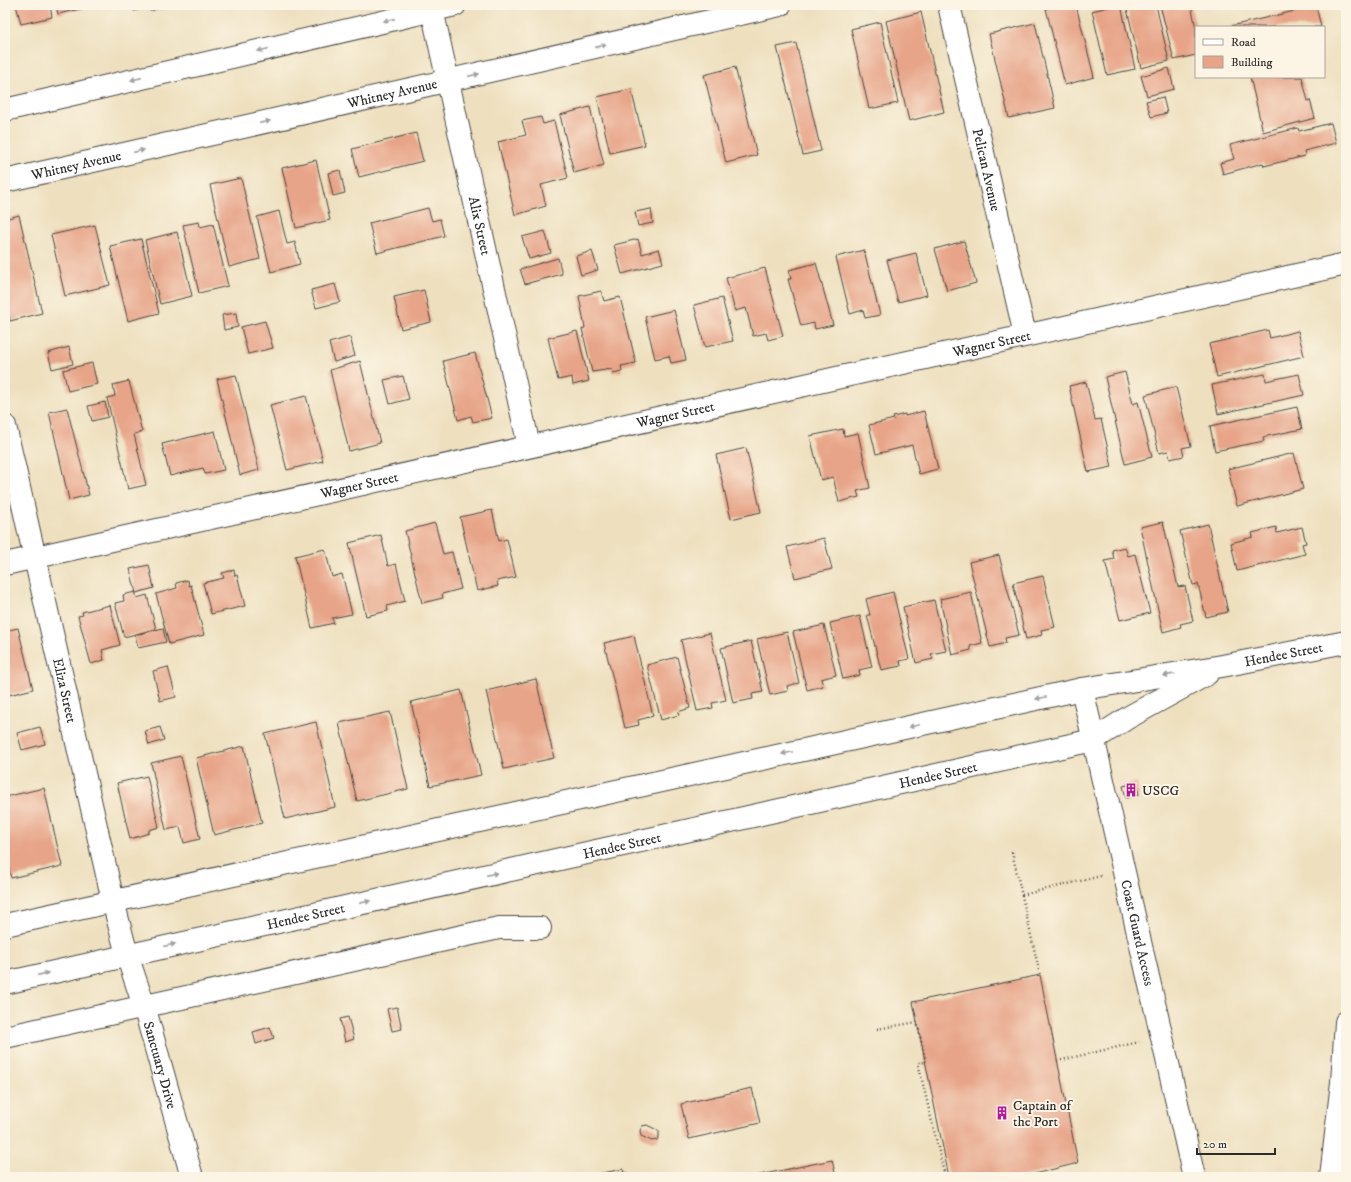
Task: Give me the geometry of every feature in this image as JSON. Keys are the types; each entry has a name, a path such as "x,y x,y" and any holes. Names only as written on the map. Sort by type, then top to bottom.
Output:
{"street":[{"path":"5,110 432,8 454,5"},
{"name":"Whitney Avenue","path":"5,181 780,5"},
{"name":"Pelican Avenue","path":"949,5 1025,335"},
{"name":"Alix Street","path":"432,8 529,446"},
{"name":"Wagner Street","path":"5,564 1346,264"},
{"name":"Eliza Street","path":"5,426 113,901 127,955"},
{"name":"Hendee Street","path":"5,925 1082,689 1222,666 1346,642"},
{"name":"Hendee Street","path":"5,983 1093,740 1129,717 1222,666"},
{"name":"Coast Guard Access","path":"1082,689 1194,1177"},
{"path":"5,1037 499,928 540,928"},
{"name":"Sanctuary Drive","path":"127,955 144,1006 192,1177"},
{"path":"1331,1177 1342,1082 1346,1022"}],"path":[{"path":"1012,852 1040,975"},
{"path":"1022,895 1107,875"},
{"path":"877,1030 917,1022 926,1062 918,1063 945,1177"},
{"path":"1057,1060 1145,1040"}],"building":[{"path":"16,5 50,5 52,17 21,24"},
{"path":"56,5 88,5 89,7 58,14"},
{"path":"132,5 167,6 150,11 149,7 134,11"},
{"path":"1045,5 1076,5 1094,77 1065,85"},
{"path":"1121,5 1135,69 1107,75 1092,11"},
{"path":"1126,5 1156,5 1169,61 1141,68"},
{"path":"1160,5 1191,5 1196,26 1195,55 1174,60"},
{"path":"1316,6 1321,26 1231,26"},
{"path":"921,12 944,112 909,121 886,21"},
{"path":"880,22 898,103 869,109 851,29"},
{"path":"1035,23 1055,108 1009,118 989,34"},
{"path":"796,43 821,151 803,155 777,47"},
{"path":"735,67 757,155 726,163 704,75"},
{"path":"1169,68 1174,89 1147,96 1141,76"},
{"path":"1250,78 1302,78 1308,101 1310,100 1315,118 1263,132"},
{"path":"631,89 645,145 610,153 597,97"},
{"path":"1163,97 1167,113 1151,117 1146,101"},
{"path":"590,107 604,165 574,173 560,115"},
{"path":"541,117 543,124 554,121 568,178 541,185 546,206 515,215 498,142 526,135 522,121"},
{"path":"1331,123 1336,143 1304,151 1305,156 1264,166 1263,163 1223,174 1220,163 1234,159 1230,145 1298,128 1299,131"},
{"path":"416,133 423,161 359,177 352,149"},
{"path":"316,160 330,220 296,228 282,168"},
{"path":"340,170 345,193 333,196 328,173"},
{"path":"241,178 260,259 229,267 210,185"},
{"path":"428,208 432,221 440,219 444,236 377,253 369,223"},
{"path":"651,209 653,223 638,226 635,212"},
{"path":"279,211 287,244 295,242 300,264 271,272 257,217"},
{"path":"19,215 42,313 10,321 5,301 5,219"},
{"path":"199,222 200,227 213,224 228,286 199,293 183,225"},
{"path":"95,225 110,285 65,296 51,235"},
{"path":"545,231 551,253 529,259 522,237"},
{"path":"177,232 192,296 160,304 145,240"},
{"path":"141,239 159,313 128,321 110,246"},
{"path":"638,239 642,254 659,249 663,263 622,274 614,245"},
{"path":"964,241 976,283 947,291 935,249"},
{"path":"864,250 880,315 865,318 863,310 850,314 836,257"},
{"path":"592,251 598,270 581,275 576,256"},
{"path":"916,253 927,295 898,302 887,260"},
{"path":"558,258 562,274 525,284 520,269"},
{"path":"816,263 833,325 815,329 814,323 801,326 788,279 791,279 789,270"},
{"path":"765,268 783,336 768,340 766,333 753,336 746,308 735,311 726,278"},
{"path":"335,284 340,302 316,308 311,290"},
{"path":"424,290 431,322 401,329 394,297"},
{"path":"601,291 604,301 620,297 636,363 621,366 622,371 613,373 612,369 592,372 582,329 585,328 579,296"},
{"path":"722,298 733,341 705,347 694,305"},
{"path":"674,310 686,360 671,363 669,356 655,359 645,317"},
{"path":"236,313 238,327 224,330 222,315"},
{"path":"265,321 273,348 248,354 241,327"},
{"path":"1268,330 1270,338 1298,331 1304,356 1217,377 1209,344"},
{"path":"577,331 589,381 573,385 572,377 558,380 548,338"},
{"path":"350,337 355,356 334,362 329,343"},
{"path":"69,347 73,364 52,369 48,353"},
{"path":"475,353 492,418 473,422 471,416 458,420 443,361"},
{"path":"360,361 380,443 349,451 330,370"},
{"path":"92,363 97,384 68,391 63,370"},
{"path":"1125,372 1133,404 1138,402 1152,457 1125,464 1105,377"},
{"path":"1265,374 1266,381 1299,374 1304,395 1218,414 1212,385"},
{"path":"236,375 259,470 240,475 217,379"},
{"path":"403,376 409,399 390,404 384,380"},
{"path":"129,381 142,432 134,434 146,485 128,489 107,398 115,396 113,385"},
{"path":"1086,382 1095,420 1101,419 1112,467 1088,472 1069,386"},
{"path":"1176,387 1191,446 1182,448 1184,456 1170,459 1168,451 1159,453 1145,395"},
{"path":"306,396 323,461 287,470 270,405"},
{"path":"105,402 108,417 92,421 88,406"},
{"path":"1297,407 1302,429 1263,437 1264,441 1215,451 1210,426"},
{"path":"67,408 89,495 69,500 49,412"},
{"path":"924,411 938,469 919,474 912,445 876,454 869,425 894,419 893,417 905,414 905,416"},
{"path":"843,429 844,436 858,433 870,488 857,491 859,497 839,502 833,477 821,480 810,436"},
{"path":"215,431 224,470 205,474 203,468 170,476 162,444"},
{"path":"746,448 761,512 731,519 716,455"},
{"path":"1294,453 1303,489 1237,506 1228,469"},
{"path":"492,510 499,541 507,539 516,577 497,581 498,586 477,591 460,517"},
{"path":"1163,522 1178,587 1185,586 1193,621 1180,624 1181,627 1163,632 1140,527"},
{"path":"435,523 443,554 452,552 461,589 442,594 443,598 422,603 405,531"},
{"path":"1208,524 1228,612 1206,617 1198,584 1193,585 1180,531"},
{"path":"1276,527 1277,533 1302,527 1306,543 1302,544 1305,554 1237,571 1231,543 1253,537 1252,533"},
{"path":"381,535 388,566 396,564 405,601 387,606 388,611 366,616 349,543"},
{"path":"824,538 832,569 795,578 787,547"},
{"path":"1125,547 1128,556 1135,554 1150,613 1120,620 1105,561 1114,559 1112,550"},
{"path":"325,549 332,577 342,574 352,614 332,618 334,623 312,628 295,556"},
{"path":"999,555 1019,635 1005,638 1006,643 990,647 969,562"},
{"path":"149,565 154,588 136,593 130,569"},
{"path":"234,570 235,576 237,575 245,606 211,614 203,583 224,578 222,573"},
{"path":"1043,576 1055,627 1041,630 1042,635 1026,639 1013,583"},
{"path":"188,580 189,586 191,585 204,635 169,644 156,594 177,588 176,583"},
{"path":"135,592 137,598 147,595 156,629 124,637 115,603 124,601 123,595"},
{"path":"893,592 909,659 900,661 901,666 881,670 867,615 870,615 866,599"},
{"path":"971,592 982,643 970,646 971,650 952,655 940,599"},
{"path":"934,600 946,651 931,654 933,659 916,663 903,607"},
{"path":"110,605 120,645 102,650 104,660 91,664 78,616 83,615 82,612"},
{"path":"860,616 872,667 859,670 860,675 843,679 830,623"},
{"path":"824,625 836,675 821,679 823,686 807,690 793,632"},
{"path":"18,628 33,689 5,696 5,631"},
{"path":"163,628 166,642 138,648 135,635"},
{"path":"787,632 799,683 787,686 788,691 770,695 757,639"},
{"path":"710,633 726,700 712,703 713,708 697,711 681,640"},
{"path":"634,636 653,716 638,720 639,725 625,728 604,643"},
{"path":"751,641 763,692 752,694 753,699 733,703 721,648"},
{"path":"677,657 690,708 678,712 679,715 661,720 647,665"},
{"path":"168,667 176,697 160,701 153,671"},
{"path":"536,679 554,758 504,769 486,691"},
{"path":"461,690 481,775 430,786 411,702"},
{"path":"390,712 408,789 357,801 339,723"},
{"path":"316,722 335,807 285,819 265,734"},
{"path":"40,727 45,744 22,750 17,733"},
{"path":"160,727 164,740 149,745 145,731"},
{"path":"244,746 262,823 214,835 196,758"},
{"path":"181,756 200,839 184,843 180,827 166,830 151,763"},
{"path":"147,776 159,827 149,830 149,833 130,839 117,783"},
{"name":"USCG","path":"1137,783 1139,795 1126,798 1123,786"},
{"path":"44,788 62,866 11,878 5,851 5,797"},
{"name":"Captain of the Port","path":"1040,975 1078,1163 1022,1177 949,1177 913,1002"},
{"path":"397,1007 402,1029 392,1031 387,1009"},
{"path":"348,1017 354,1039 345,1042 340,1019"},
{"path":"270,1027 274,1038 256,1044 253,1032"},
{"path":"752,1088 760,1123 689,1139 681,1104"},
{"path":"647,1125 659,1131 659,1137 657,1140 652,1141 641,1136 640,1131 642,1126"},
{"path":"832,1160 836,1177 755,1177 755,1176"},
{"path":"623,1169 625,1177 587,1177 587,1176"}],"place":[{"name":"USCG","path":"1131,790"},
{"name":"Captain of the Port","path":"1002,1113"}]}
